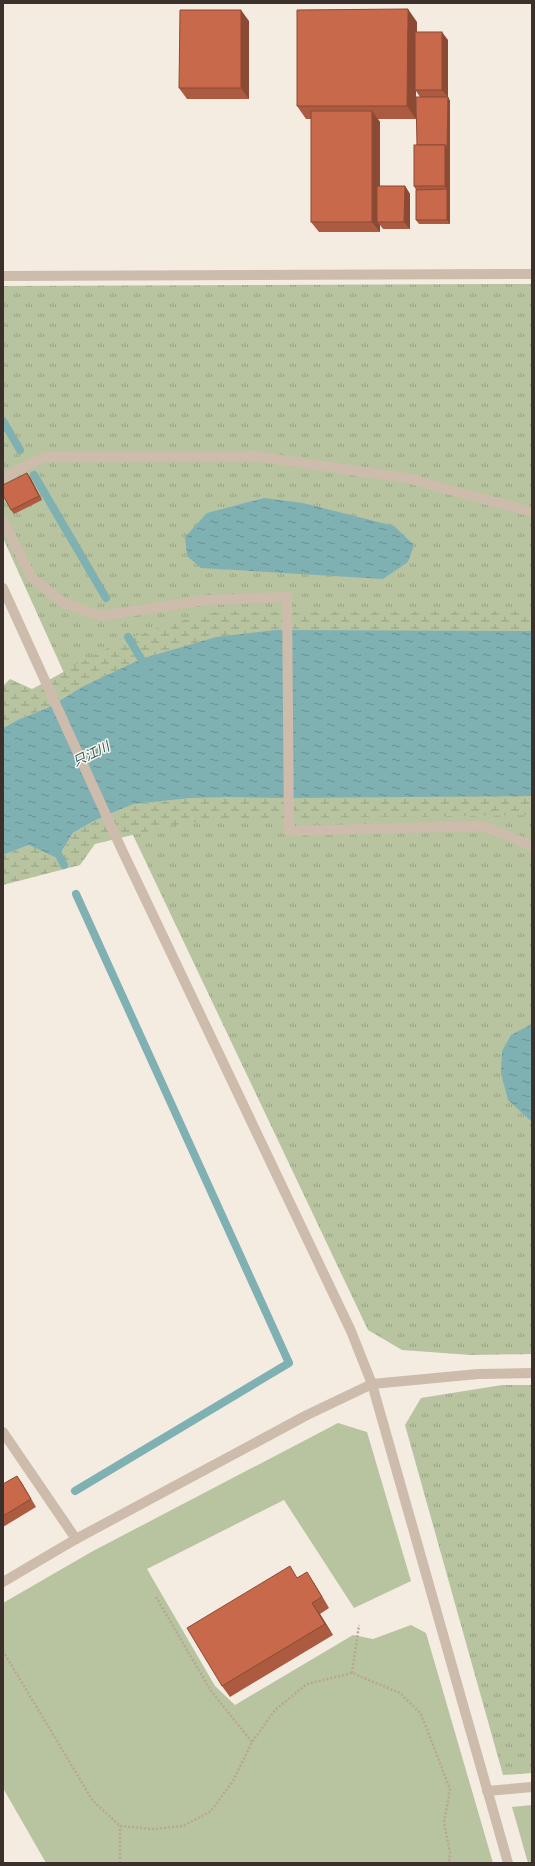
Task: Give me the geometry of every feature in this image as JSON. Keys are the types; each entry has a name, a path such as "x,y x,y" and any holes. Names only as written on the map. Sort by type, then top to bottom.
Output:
{"street":[{"path":"3,276 532,274"},
{"path":"3,478 44,457 253,456 406,478 532,512"},
{"path":"3,520 32,578 64,603 100,616 206,600 287,597 290,831 483,826 532,846"},
{"path":"3,588 121,848 344,1317 372,1384 508,1863"},
{"path":"3,1582 76,1539 307,1415 372,1384 478,1374 532,1373"},
{"path":"3,1432 76,1539"},
{"path":"487,1791 532,1787"}],"path":[{"path":"156,1597 211,1691 252,1742"},
{"path":"352,1672 359,1625"},
{"path":"3,1651 93,1801 120,1826 154,1829 183,1826 211,1811 233,1781 252,1742 275,1710 307,1684 352,1672 400,1693 421,1714 450,1790 444,1823 450,1852 449,1863"},
{"path":"120,1826 120,1863"}],"green space":[{"path":"532,284 532,1354 471,1355 402,1350 368,1330 133,835 64,673 3,538 3,286"},
{"path":"226,610 253,612 532,611 532,631 275,630 216,637 141,659 82,687 47,708 19,719 3,728 3,686 10,679 32,689 107,649 140,634 191,618"},
{"path":"532,796 532,815 219,819 174,825 95,844 80,865 3,885 3,855 29,845 60,854 73,833 94,821 133,804 190,798 229,797"},
{"path":"502,1385 532,1385 532,1773 503,1775 405,1425 421,1398"},
{"path":"338,1423 367,1432 411,1581 354,1608 284,1500 147,1569 215,1686 235,1705 353,1635 373,1639 411,1625 426,1633 493,1863 46,1863 3,1788 3,1603 93,1551"},
{"path":"532,1805 532,1863 528,1863 512,1807"}],"water":[{"path":"264,498 303,503 394,526 414,545 408,562 383,579 201,568 187,556 185,537 207,513"},
{"name":"只江川","path":"275,630 532,631 532,796 229,797 190,798 133,804 94,821 73,833 60,854 55,857 29,845 3,855 3,728 19,719 47,708 82,687 141,659 216,637"},
{"path":"532,1024 532,1122 508,1100 501,1073 502,1051 511,1035"}],"building":[{"path":"408,9 407,106 297,106 297,10"},
{"path":"180,10 241,10 241,88 179,88"},
{"path":"415,32 442,32 442,90 415,90"},
{"path":"416,97 448,97 447,148 445,145 417,145"},
{"path":"311,111 372,111 372,222 311,222"},
{"path":"414,145 445,145 445,186 414,186"},
{"path":"377,186 405,186 404,222 377,222"},
{"path":"447,189 447,220 416,220 416,190"},
{"path":"27,473 39,496 11,510 3,495 3,485"},
{"path":"17,1476 31,1499 3,1516 3,1484"},
{"path":"290,1566 297,1578 307,1572 322,1597 312,1603 325,1624 222,1686 187,1628"}],"waterway":[{"path":"3,421 20,450"},
{"path":"34,475 106,598"},
{"path":"128,637 146,667"},
{"path":"54,846 64,865"},
{"path":"75,1491 289,1363 76,894"}]}
